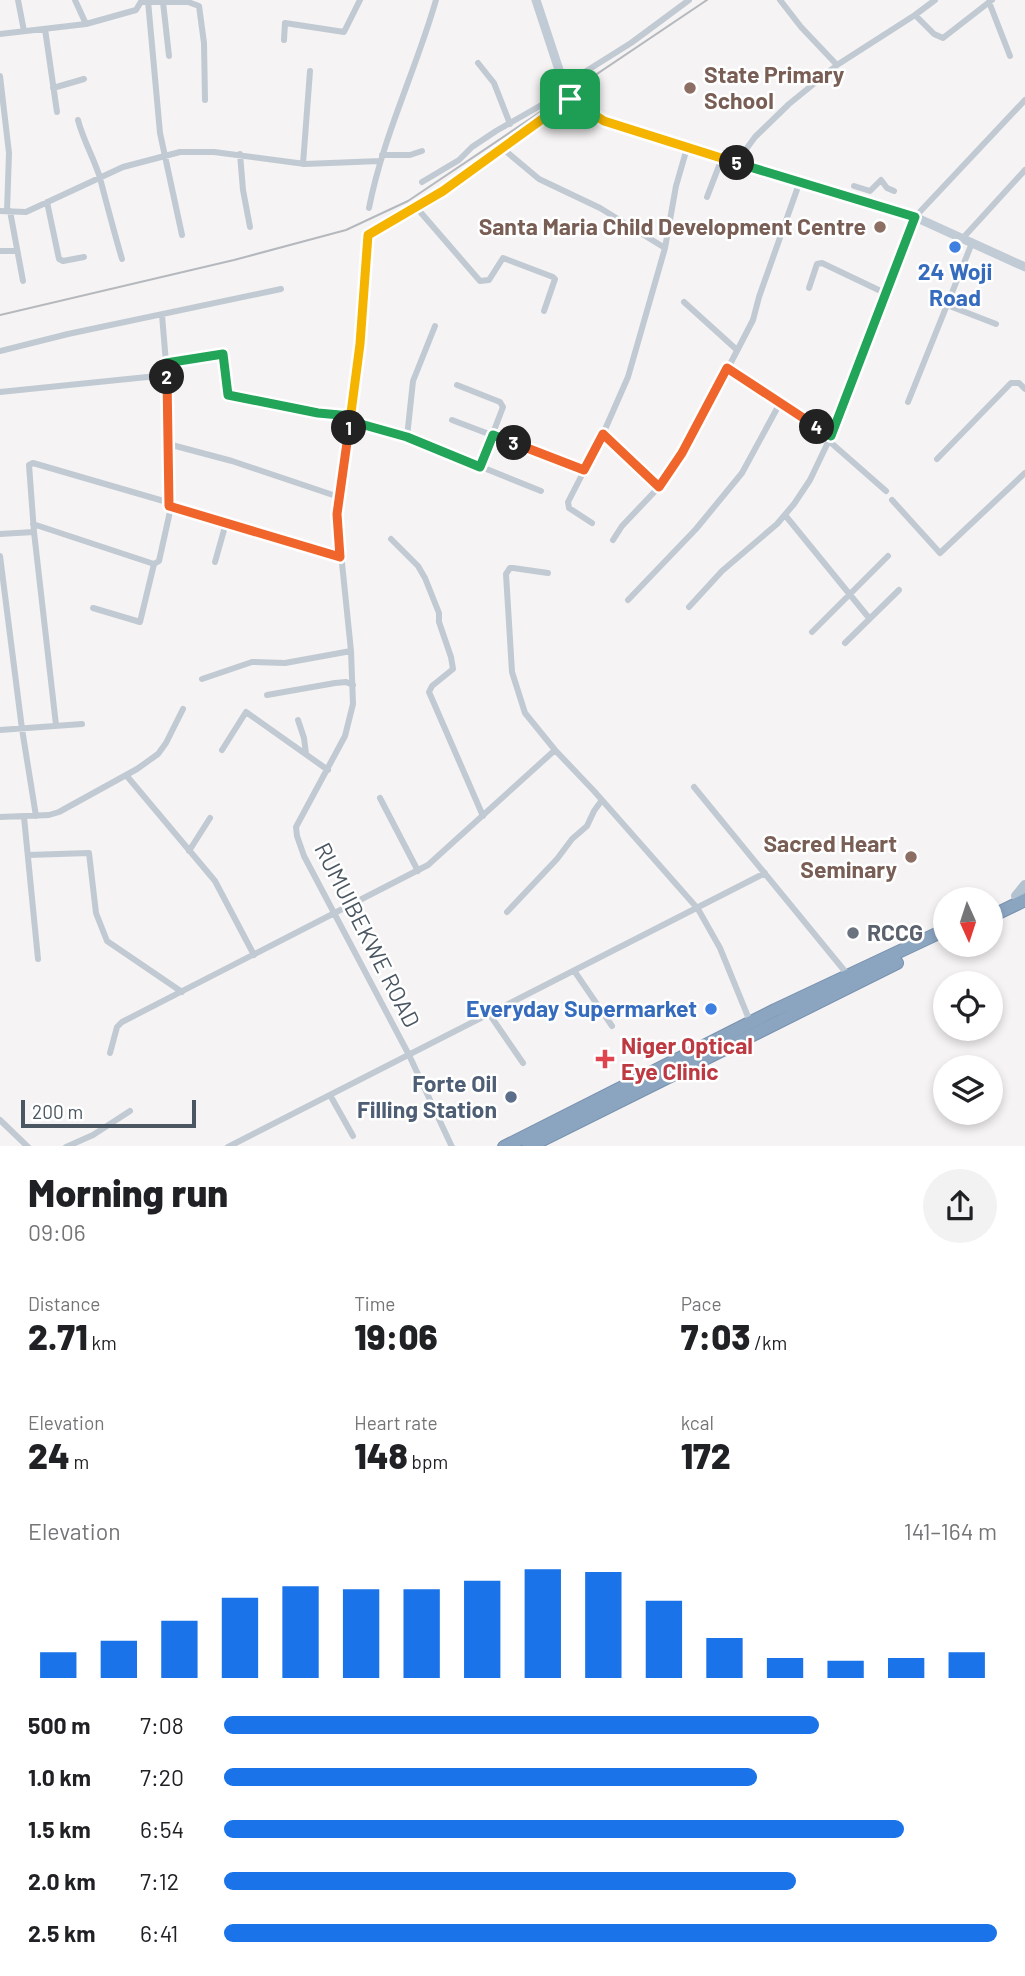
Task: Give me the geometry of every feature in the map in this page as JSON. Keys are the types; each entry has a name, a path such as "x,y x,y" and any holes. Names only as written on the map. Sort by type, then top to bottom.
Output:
{"highway":[{"path":"1003,903 1022,896"},
{"path":"1003,908 1022,896"},
{"path":"528,1146 850,976 933,936"},
{"path":"504,1146 933,945"}],"main road":[{"path":"536,0 567,92 604,121 915,217 1025,267"},
{"path":"1022,896 1025,885"},
{"path":"1003,913 1025,906"}],"street":[{"path":"18,0 24,31"},
{"path":"75,0 86,24"},
{"path":"285,40 285,23 344,32 360,0"},
{"path":"369,208 381,158 424,42 436,0"},
{"path":"422,182 510,124 567,92 689,0"},
{"path":"780,0 837,65"},
{"path":"736,163 755,136 789,104 837,65 935,0"},
{"path":"0,34 86,24 131,12 144,1"},
{"path":"144,1 188,2 198,6 204,43 205,100"},
{"path":"144,1 164,154 182,235"},
{"path":"915,15 934,34 943,38 991,1 1010,56"},
{"path":"163,2 169,56"},
{"path":"45,29 57,112"},
{"path":"478,63 494,83 510,124"},
{"path":"303,164 310,71"},
{"path":"0,76 9,153 6,211 23,281"},
{"path":"53,88 84,79"},
{"name":"RUMUIBEKWE ROAD","path":"452,1146 409,1055 304,856 296,831 302,813 328,770 348,726 353,704 351,651 340,557 338,497 360,344 367,237 466,175 567,92"},
{"path":"689,607 722,571 785,515 810,480 830,438 915,217 1025,100"},
{"path":"78,120 100,178 122,258"},
{"path":"502,148 538,178 600,208 665,248"},
{"path":"592,523 568,506 628,377 665,248 676,186 687,148"},
{"path":"6,211 26,212 123,167 164,154 192,151 240,154 303,164 410,155 422,151"},
{"path":"240,154 250,227"},
{"path":"707,197 722,158"},
{"path":"962,239 1025,170"},
{"path":"854,186 870,191 881,180 887,188 894,191"},
{"path":"613,540 622,526 659,487 682,453 753,320 800,181"},
{"path":"47,202 59,259 62,261 84,257"},
{"path":"416,208 480,281 489,280 503,258 555,279 544,311"},
{"path":"908,402 972,243"},
{"path":"0,251 17,251"},
{"path":"809,288 817,264 822,263 887,294"},
{"path":"0,351 281,289"},
{"path":"684,302 737,350"},
{"path":"947,305 996,324"},
{"path":"93,608 140,622 154,564 159,561 169,505 167,375 162,315"},
{"path":"407,437 413,381 435,326"},
{"path":"166,363 223,354 228,395 351,419 407,437 541,491"},
{"path":"727,368 830,438 886,491"},
{"path":"0,392 167,375"},
{"path":"937,459 1011,383 1019,383 1025,389"},
{"path":"457,384 502,404 503,407 480,467"},
{"path":"628,600 696,529 742,473 780,403"},
{"path":"452,420 584,470"},
{"path":"603,434 659,487"},
{"path":"168,444 232,461 338,497"},
{"path":"56,725 34,528 29,466 33,463 340,557"},
{"path":"892,500 940,553 1025,474"},
{"path":"785,515 869,618"},
{"path":"215,562 226,523"},
{"path":"0,534 34,528 154,564"},
{"path":"391,539 418,566 437,606 453,669 432,686 429,692 484,816"},
{"path":"0,556 36,816"},
{"path":"812,632 888,556"},
{"path":"548,573 510,568 506,574 512,672 530,722 698,909 720,948 752,1028"},
{"path":"845,643 899,590"},
{"path":"202,679 252,662 298,662 351,651"},
{"path":"267,695 335,683 346,682 353,685"},
{"path":"0,817 49,815 65,809 145,764 163,749 183,709"},
{"path":"222,750 246,712 328,770"},
{"path":"298,720 306,754"},
{"path":"0,730 82,724"},
{"path":"110,1053 119,1023 418,871 442,854 555,750"},
{"path":"126,775 219,888 254,955"},
{"path":"694,787 850,976"},
{"path":"380,798 418,871"},
{"path":"507,912 572,839 587,827 602,800"},
{"path":"24,817 38,959"},
{"path":"190,851 210,818"},
{"path":"28,855 89,853 96,913 107,941 183,992"},
{"path":"229,1146 765,873"},
{"path":"575,972 612,1026"},
{"path":"490,1014 523,1063"},
{"path":"330,1095 353,1136"},
{"path":"66,1146 93,1135 131,1111"},
{"path":"0,1120 28,1146"},
{"path":"245,1138 250,1146"}],"railway":[{"path":"0,315 234,260 346,230 408,201 707,0"}],"place":[{"name":"State Primary School","path":"690,88"},
{"name":"Santa Maria Child Development Centre","path":"880,227"},
{"name":"24 Woji Road","path":"955,247"},
{"name":"Sacred Heart Seminary","path":"911,857"},
{"name":"RCCG","path":"853,933"},
{"name":"Everyday Supermarket","path":"711,1009"},
{"name":"Niger Optical Eye Clinic","path":"605,1059"},
{"name":"Forte Oil Filling Station","path":"511,1097"}],"route":[{"path":"570,99 443,191 368,235 360,344 350,421 338,497 340,557 171,508 167,502 166,363 223,354 228,395 318,413 351,416 350,421 407,437 480,467 493,435 584,470 603,434 659,487 699,424 727,368 831,436 915,217 604,121 570,99"}]}
